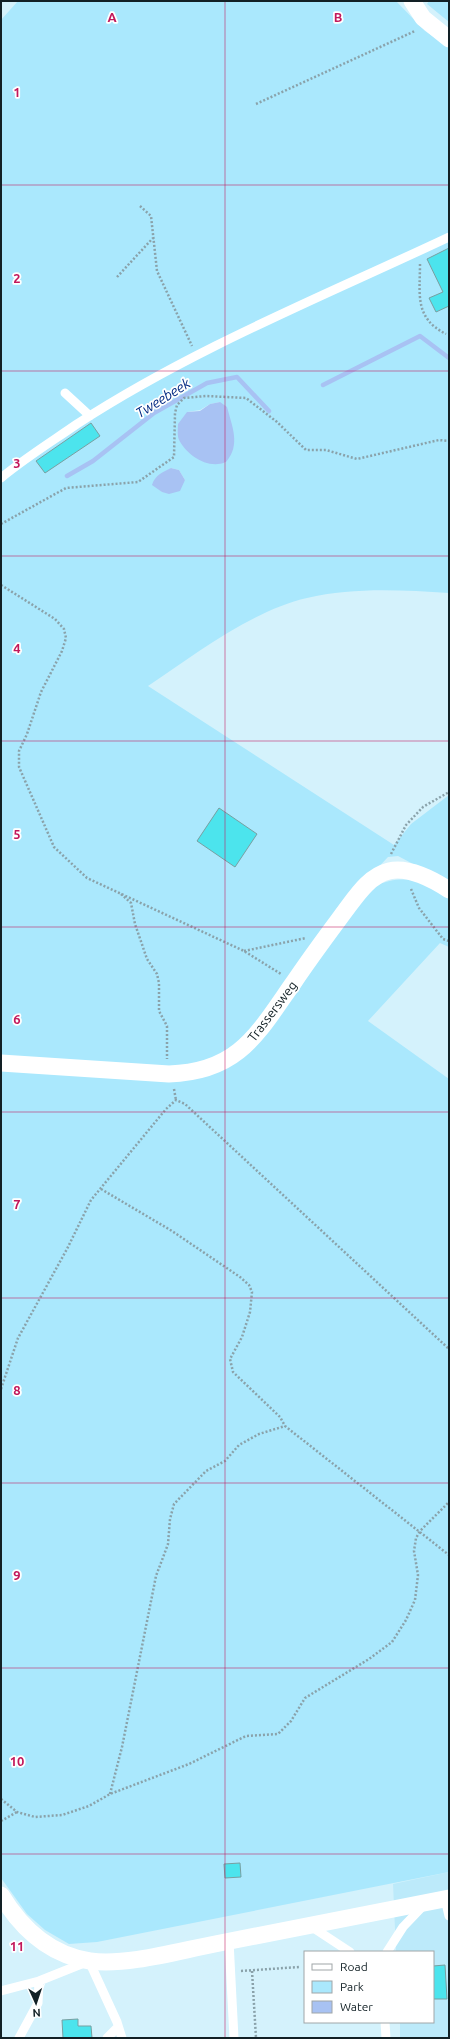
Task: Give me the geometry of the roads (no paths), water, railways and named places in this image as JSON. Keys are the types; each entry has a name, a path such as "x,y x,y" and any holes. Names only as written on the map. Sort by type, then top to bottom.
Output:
{"street":[{"path":"412,1 430,24 449,39"},
{"name":"Trassersweg","path":"1,1063 169,1074 193,1073 206,1069 234,1055 262,1029 328,933 360,892 380,874 391,870 414,873 449,890"},
{"path":"1,1895 13,1915 40,1941 73,1957 89,1961 106,1962 125,1961 447,1899"}],"lane":[{"path":"1,478 24,460 90,416 196,356 449,237"},
{"path":"65,393 90,416"},
{"path":"447,1899 449,1916"},
{"path":"389,1951 403,1927 426,1903"},
{"path":"309,1925 348,1951"},
{"path":"229,1941 235,2036"},
{"path":"1,1991 39,1981 89,1961 122,2038"},
{"path":"19,2038 38,2003 39,1981"},
{"path":"385,2023 387,2038"},
{"path":"107,2038 118,2027"}],"water":[{"path":"220,402 227,407 233,428 233,449 231,456 226,462 219,464 205,463 193,456 183,446 178,438 178,424 187,412 200,411 210,404"},
{"path":"171,468 179,470 185,480 180,491 169,494 162,492 152,485 157,476"}],"waterway":[{"name":"Tweebeek","path":"323,385 420,336 449,358"},
{"name":"Tweebeek","path":"67,476 93,461 154,413 207,383 237,377 269,411"}]}
